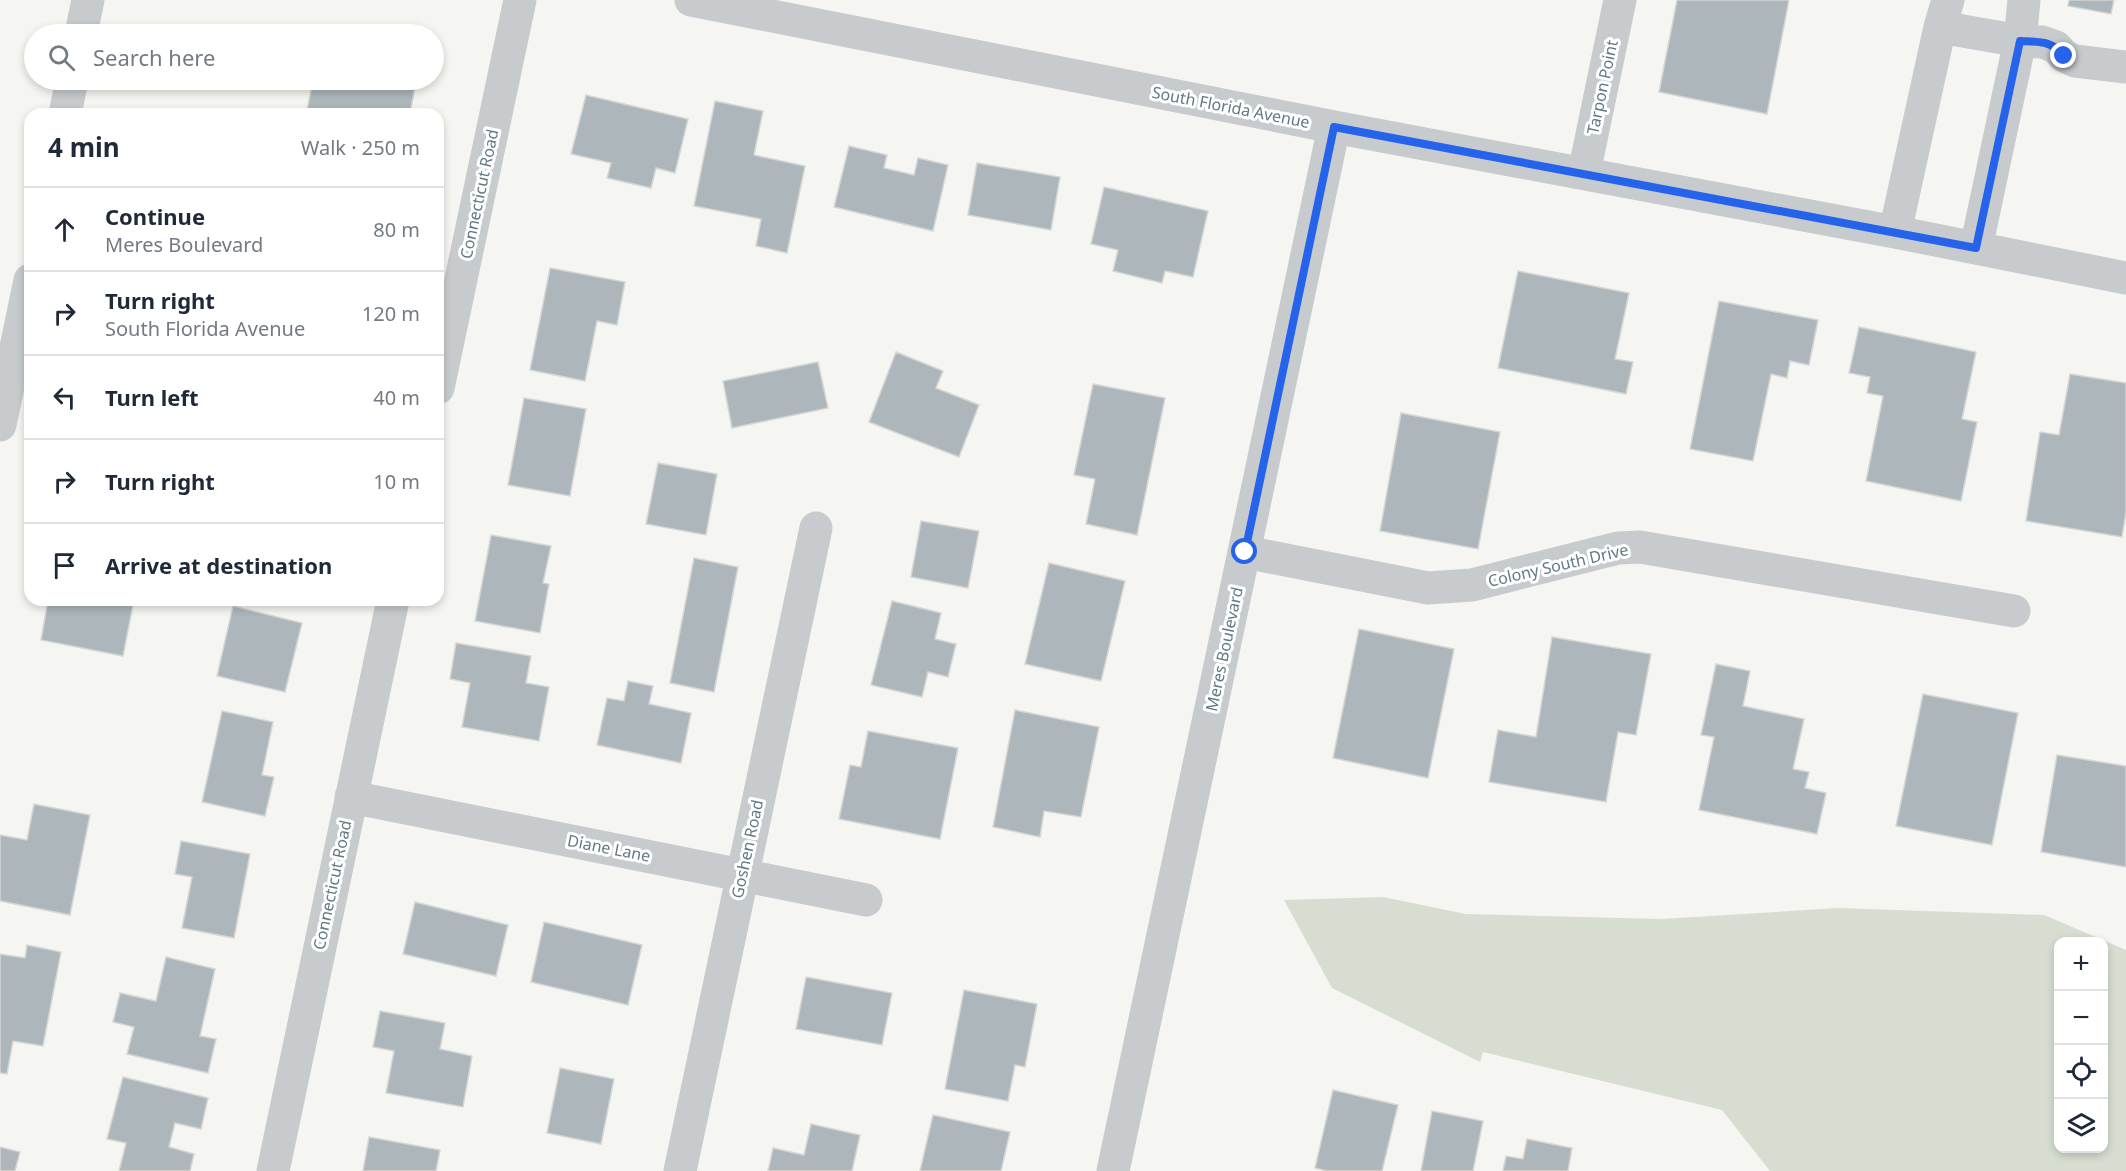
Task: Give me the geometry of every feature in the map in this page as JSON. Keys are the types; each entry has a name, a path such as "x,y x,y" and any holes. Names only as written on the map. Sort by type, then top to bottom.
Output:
{"street":[{"path":"83,24 88,0"},
{"name":"Connecticut Road","path":"444,360 520,0"},
{"name":"South Florida Avenue","path":"691,0 1334,127 1895,232 2126,278"},
{"name":"Tarpon Point","path":"1584,173 1620,0"},
{"path":"1976,248 2020,41 2024,0"},
{"path":"1895,232 1944,14 2020,41 2042,42 2056,46 2064,56 2074,61 2126,67"},
{"path":"65,108 70,90"},
{"name":"Meres Boulevard","path":"1113,1171 1334,127"},
{"path":"0,425 24,309"},
{"name":"Goshen Road","path":"680,1171 816,528"},
{"name":"Colony South Drive","path":"1245,552 1428,588 1472,585 1618,548 1640,547 2014,611"},
{"name":"Connecticut Road","path":"273,1171 392,606"},
{"name":"Diane Lane","path":"351,797 866,900"}],"shaded area":[{"path":"1383,897 1466,914 1662,919 1838,908 2044,915 2096,937 2054,937 2054,1153 2108,1153 2108,942 2126,950 2126,1171 1770,1171 1722,1110 1483,1052 1480,1062 1332,988 1284,900"}],"building":[{"path":"1677,0 1789,0 1767,114 1659,92"},
{"path":"2069,0 2114,0 2111,14 2068,6"},
{"path":"311,90 414,90 411,108 307,108"},
{"path":"586,95 688,119 675,173 656,168 651,188 607,178 611,163 571,154"},
{"path":"715,101 763,111 754,155 805,166 787,253 756,246 761,219 694,206"},
{"path":"849,146 887,155 884,168 914,175 918,158 948,165 933,231 834,207"},
{"path":"977,163 1060,177 1051,230 968,215"},
{"path":"1104,187 1208,211 1193,277 1165,271 1162,283 1113,271 1118,250 1091,244"},
{"path":"550,268 625,282 617,325 597,321 585,381 530,370"},
{"path":"1518,271 1629,293 1615,359 1633,362 1626,394 1498,368"},
{"path":"1719,301 1818,320 1809,365 1790,361 1787,378 1771,374 1753,461 1690,449"},
{"path":"1859,327 1976,352 1962,419 1977,422 1961,501 1866,481 1883,396 1867,393 1870,377 1849,373"},
{"path":"896,352 943,371 936,388 979,405 959,457 869,422"},
{"path":"818,362 828,408 732,428 723,381"},
{"path":"2070,374 2126,383 2126,512 2122,537 2026,521 2040,432 2059,435"},
{"path":"1093,384 1165,398 1137,535 1086,524 1095,479 1074,475"},
{"path":"524,398 586,409 570,496 508,485"},
{"path":"1401,413 1500,432 1478,549 1380,531"},
{"path":"658,463 717,474 706,535 646,524"},
{"path":"921,521 979,531 968,588 911,577"},
{"path":"491,535 551,546 543,583 549,584 540,633 475,621"},
{"path":"694,558 738,567 714,692 670,683"},
{"path":"1049,563 1125,581 1101,681 1025,664"},
{"path":"892,601 941,613 935,639 956,644 948,677 928,672 922,697 871,685"},
{"path":"47,606 133,606 123,656 41,640"},
{"path":"233,606 302,623 285,692 217,676"},
{"path":"1359,629 1454,649 1428,778 1333,758"},
{"path":"1552,637 1651,654 1636,735 1618,732 1606,802 1489,782 1498,730 1536,737"},
{"path":"456,643 531,656 526,683 549,687 539,741 462,727 470,683 450,679"},
{"path":"1716,664 1750,671 1743,706 1804,719 1793,769 1809,772 1805,788 1826,793 1817,834 1699,810 1714,737 1701,735"},
{"path":"628,681 653,686 649,704 691,713 681,763 597,745 607,698 624,701"},
{"path":"1923,694 2018,713 1992,845 1896,826"},
{"path":"1015,710 1099,727 1081,817 1044,811 1040,837 993,827"},
{"path":"222,711 273,722 262,775 274,777 265,816 202,802"},
{"path":"868,731 958,748 940,839 839,819 850,765 861,767"},
{"path":"2057,755 2126,766 2126,867 2041,852"},
{"path":"34,804 90,815 70,915 0,901 0,835 27,840"},
{"path":"181,841 250,854 234,938 182,928 192,877 175,874"},
{"path":"415,902 508,925 496,976 403,954"},
{"path":"544,922 642,945 628,1005 531,982"},
{"path":"27,945 61,952 43,1046 13,1041 7,1074 0,1073 0,954 25,958"},
{"path":"166,957 215,969 200,1036 216,1039 208,1073 127,1054 134,1027 113,1022 120,993 156,1001"},
{"path":"806,977 892,993 882,1045 796,1029"},
{"path":"964,990 1037,1004 1025,1067 1015,1065 1008,1101 945,1089"},
{"path":"380,1011 445,1023 440,1049 472,1056 463,1107 386,1093 394,1051 373,1047"},
{"path":"560,1068 614,1079 601,1144 547,1133"},
{"path":"123,1077 208,1098 201,1129 175,1123 169,1147 194,1154 190,1171 119,1171 126,1143 107,1139"},
{"path":"1333,1090 1398,1105 1382,1171 1327,1171 1315,1168"},
{"path":"1432,1111 1483,1121 1473,1171 1421,1171"},
{"path":"933,1115 1010,1132 1001,1171 920,1171"},
{"path":"811,1124 860,1135 852,1171 768,1171 773,1148 804,1155"},
{"path":"369,1137 440,1150 436,1171 363,1171"},
{"path":"1527,1139 1572,1148 1568,1171 1503,1171 1506,1156 1523,1159"},
{"path":"0,1147 20,1152 15,1171 0,1171"}],"route":[{"path":"1245,552 1334,127 1976,248 2020,41 2042,42 2056,46 2064,56"}]}
